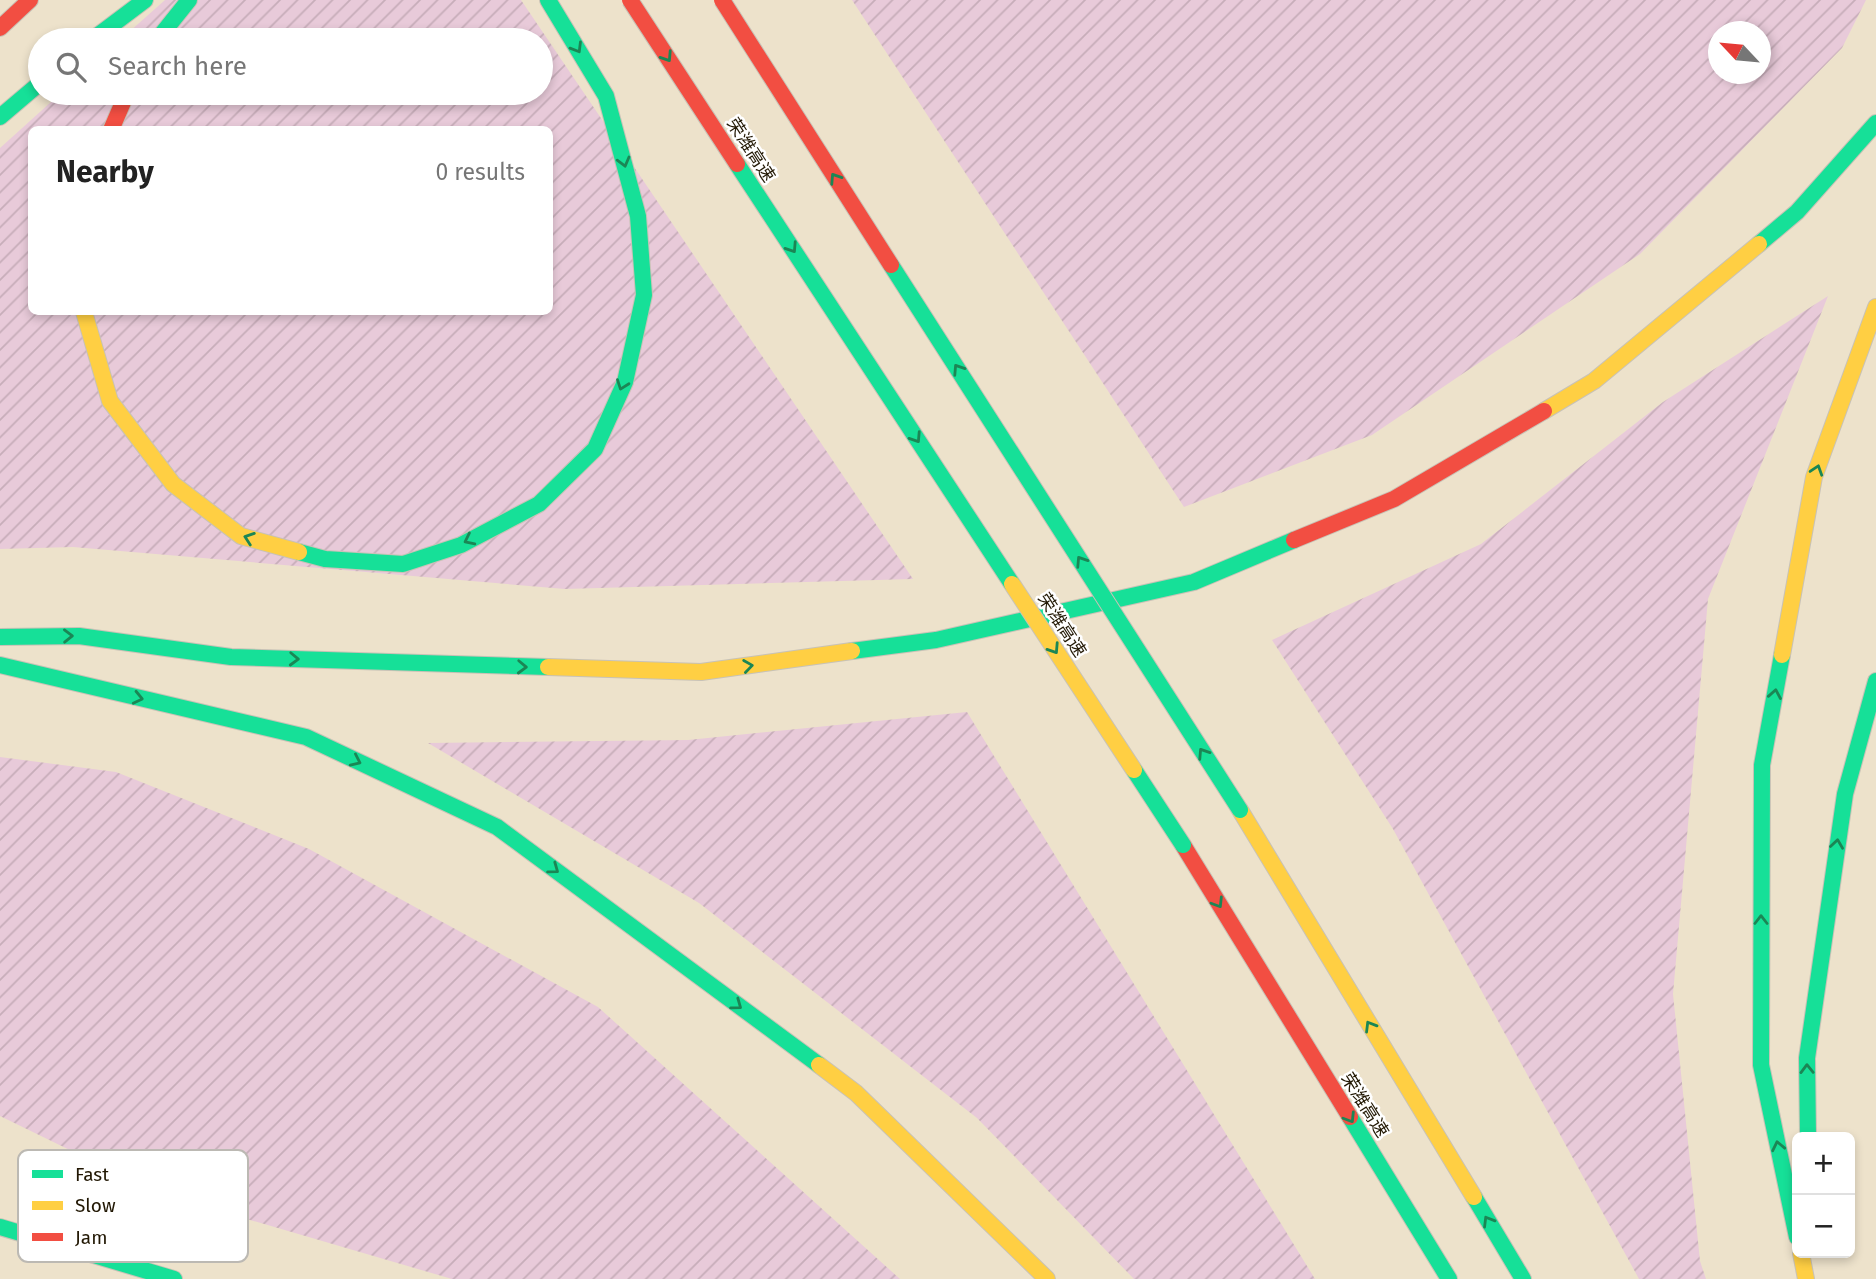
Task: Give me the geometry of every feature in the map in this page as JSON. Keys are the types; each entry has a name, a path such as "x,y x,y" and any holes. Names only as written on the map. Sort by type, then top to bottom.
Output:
{"highway":[{"path":"0,28 30,0"},
{"path":"108,28 145,0"},
{"path":"167,28 189,0"},
{"path":"85,315 110,401 173,484 240,536 325,559 403,565 461,545 540,504 595,449 625,382 644,295 638,216 606,96 548,0"},
{"name":"荣潍高速","path":"630,0 1182,845 1449,1279"},
{"path":"722,0 1240,810 1523,1279"},
{"path":"0,117 28,93"},
{"path":"112,126 121,105"},
{"path":"0,637 79,636 230,657 702,672 936,640 1194,582 1394,499 1594,382 1797,212 1876,123"},
{"path":"1792,1213 1761,1065 1762,765 1814,477 1876,307"},
{"path":"0,665 306,737 497,827 856,1093 1047,1279"},
{"path":"1808,1132 1807,1058 1844,794 1876,681"},
{"path":"0,1227 18,1232"},
{"path":"1803,1258 1809,1279"},
{"path":"1809,1279 1811,1258"},
{"path":"117,1262 174,1279"}],"shaded area":[{"path":"165,0 521,0 540,28 134,28"},
{"path":"852,0 1866,0 1842,48 1640,254 1372,435 1184,507"},
{"path":"553,47 913,579 565,589 73,547 0,549 0,148 48,105 553,105"},
{"path":"1828,296 1708,599 1673,994 1700,1261 1706,1279 1639,1279 1393,829 1272,640 1481,544 1663,402"},
{"path":"967,712 1315,1279 1134,1279 977,1118 699,903 428,743 688,740"},
{"path":"0,757 116,772 309,849 598,1007 900,1279 452,1279 248,1219 248,1150 70,1150 0,1116"}],"traffic: fast":[{"path":"108,28 145,0"},
{"path":"167,28 189,0"},
{"path":"299,552 325,559 403,564 461,545 539,504 595,449 625,382 644,295 638,216 606,96 548,0"},
{"path":"0,117 28,93"},
{"path":"1759,244 1797,212 1876,123"},
{"path":"737,164 1012,584"},
{"path":"891,265 1240,810"},
{"path":"852,651 936,640 1194,582 1294,540"},
{"path":"0,637 79,636 231,657 548,667"},
{"path":"1782,655 1762,765 1761,1065 1792,1213"},
{"path":"0,665 306,737 497,827 819,1065"},
{"path":"1808,1132 1807,1058 1845,794 1876,681"},
{"path":"1134,770 1183,845"},
{"path":"1350,1117 1449,1279"},
{"path":"1474,1197 1523,1279"},
{"path":"0,1227 18,1232"},
{"path":"117,1262 174,1279"}],"traffic: slow":[{"path":"1544,411 1594,381 1759,244"},
{"path":"1782,655 1814,477 1876,307"},
{"path":"85,315 110,401 173,484 241,536 299,552"},
{"path":"1012,584 1134,770"},
{"path":"548,667 701,672 852,651"},
{"path":"1240,810 1474,1197"},
{"path":"819,1065 856,1093 1047,1279"},
{"path":"1802,1258 1806,1279"}],"traffic: jam":[{"path":"0,28 30,0"},
{"path":"630,0 737,164"},
{"path":"722,0 891,265"},
{"path":"113,126 122,105"},
{"path":"1294,540 1394,499 1544,411"},
{"path":"1183,845 1350,1117"}]}
